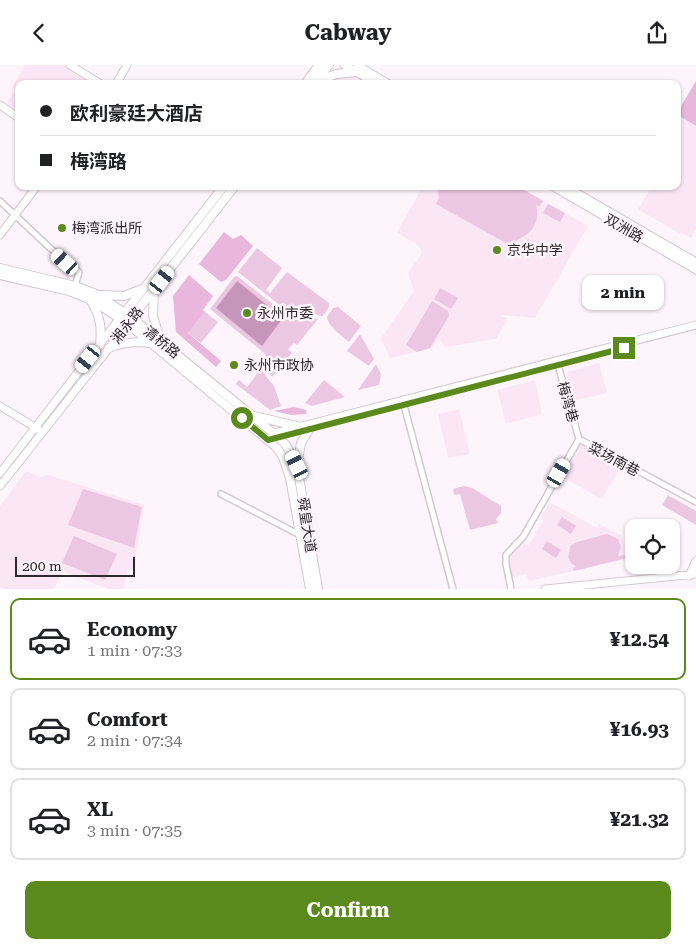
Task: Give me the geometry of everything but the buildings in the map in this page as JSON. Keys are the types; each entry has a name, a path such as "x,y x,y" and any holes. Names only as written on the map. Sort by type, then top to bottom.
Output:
{"main road":[{"path":"70,65 94,80"},
{"path":"118,80 127,65"},
{"path":"311,65 311,80"},
{"path":"312,80 319,65"},
{"path":"313,80 329,65"},
{"path":"344,65 358,67 375,80"},
{"path":"317,80 358,67"},
{"path":"0,105 15,115"},
{"path":"0,235 34,190"},
{"name":"湘永路","path":"0,486 100,344 221,190"},
{"name":"湘永路","path":"0,473 109,348 232,190"},
{"name":"双洲路","path":"559,190 696,270"},
{"name":"双洲路","path":"572,190 696,263"},
{"name":"清桥路","path":"0,268 75,286 123,315 276,435"},
{"name":"清桥路","path":"0,275 93,298"},
{"path":"100,344 102,331 93,298 124,296 144,289"},
{"path":"109,348 120,343 156,342 153,316 154,291"},
{"path":"251,415 304,428 696,325"},
{"path":"268,440 276,435 696,329"},
{"name":"清桥路","path":"156,342 268,440"},
{"path":"0,405 40,429"},
{"path":"297,465 304,428"},
{"name":"舜皇大道","path":"276,435 286,445 297,465 318,589"},
{"name":"舜皇大道","path":"268,440 277,448 287,467 310,589"},
{"path":"693,577 696,561"},
{"path":"545,589 693,577"},
{"path":"586,589 693,577"}],"street":[{"path":"0,201 50,248 79,272 75,286"},
{"name":"梅湾巷","path":"558,365 579,439"},
{"path":"405,409 453,589"},
{"name":"菜场南巷","path":"511,589 506,555 523,537 579,439 696,503"},
{"path":"221,494 301,535"}],"shaded area":[{"path":"25,65 65,65 90,80 16,80"},
{"path":"696,81 696,126 681,117 681,106"},
{"path":"15,90 15,110 6,104"},
{"path":"681,117 696,126 696,229 691,238 682,233 680,234 638,209 650,190 681,190"},
{"name":"京华中学","path":"421,190 525,190 588,226 535,318 501,315 508,319 496,339 445,347 439,338 430,349 390,358 381,338 414,291 408,273 422,253 419,246 397,232"},
{"path":"438,190 524,190 543,201 539,207 536,205 536,222 526,235 515,241 518,243 515,248 436,204 439,198"},
{"path":"548,204 565,213 560,222 543,213"},
{"path":"224,232 233,239 241,235 253,246 226,280 221,282 199,264"},
{"path":"528,239 546,248 541,257 523,248"},
{"path":"257,248 282,268 266,290 270,293 287,272 329,303 329,307 323,316 311,312 297,316 292,315 238,272"},
{"path":"189,275 213,296 203,310 205,312 188,333 221,361 216,367 176,332 173,296"},
{"path":"237,276 292,319 318,319 297,345 294,343 288,349 292,353 272,377 264,353 210,309 234,277"},
{"path":"237,281 283,318 262,346 216,308"},
{"path":"440,288 458,298 451,309 434,299"},
{"path":"432,301 448,311 449,316 430,348 417,352 406,345"},
{"path":"338,307 361,326 349,342 333,328 327,318 333,308"},
{"path":"205,312 218,322 201,343 188,333"},
{"path":"360,334 374,359 369,366 347,351"},
{"path":"261,360 264,361 265,375 274,386 281,406 270,410 236,384 239,380 247,387 257,374 254,370"},
{"path":"599,363 607,393 576,400 567,372"},
{"path":"376,364 381,374 379,385 358,390"},
{"path":"324,380 345,397 312,406 305,403"},
{"path":"535,380 542,414 506,424 497,390"},
{"path":"294,407 306,410 306,414 291,415 274,411"},
{"path":"459,409 470,454 448,458 438,414"},
{"path":"580,443 621,466 602,499 562,477"},
{"path":"26,471 40,477 49,475 144,505 134,569 128,569 124,589 108,589 62,571 54,589 4,589 0,587 0,506"},
{"path":"464,486 472,488 501,506 501,513 496,519 498,523 470,530 460,494 454,495 453,489"},
{"path":"83,489 142,507 134,548 68,525"},
{"path":"668,495 696,511 696,525 662,505"},
{"path":"550,502 597,528 599,524 622,536 625,559 529,581 526,574 510,578 508,555 522,544 529,545 544,519 541,517"},
{"path":"562,517 576,526 571,534 557,525"},
{"path":"607,534 618,539 621,546 618,556 625,555 625,558 574,571 573,568 576,567 568,557 571,545"},
{"path":"74,536 117,554 105,580 62,563"},
{"path":"547,541 561,550 556,558 542,549"}],"place":[{"name":"梅湾派出所","path":"62,228"},
{"name":"京华中学","path":"497,250"},
{"name":"永州市委","path":"247,313"},
{"name":"永州市政协","path":"234,365"}],"route":[{"path":"242,418 268,440 624,348"}]}
